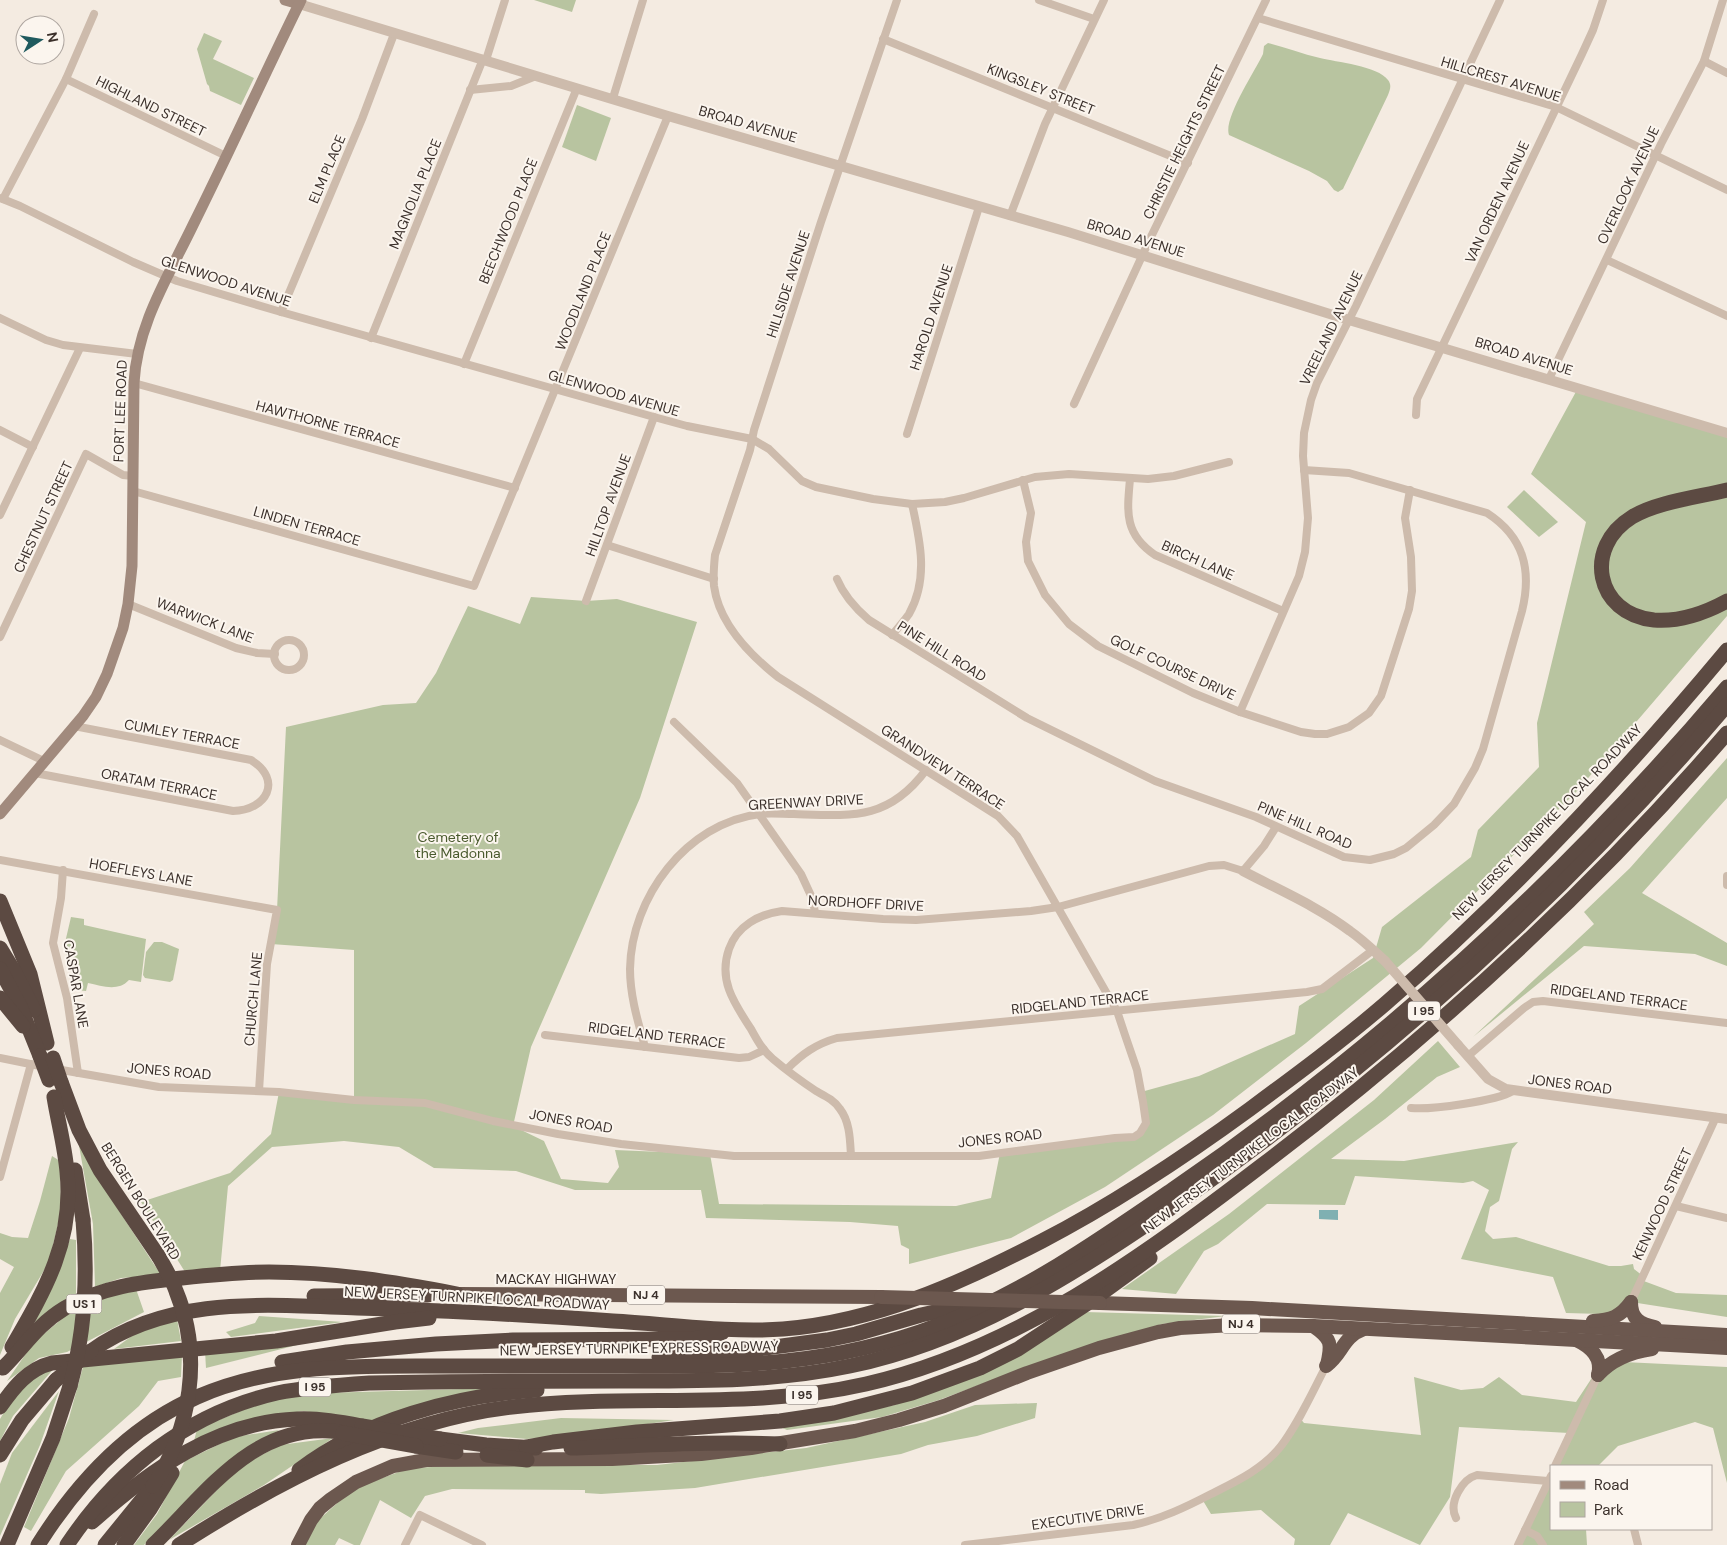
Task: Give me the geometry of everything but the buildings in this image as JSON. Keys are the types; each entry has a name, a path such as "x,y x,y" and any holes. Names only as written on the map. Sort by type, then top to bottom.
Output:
{"highway":[{"path":"1727,490 1650,508 1634,515 1620,525 1610,537 1603,552 1601,567 1604,584 1614,600 1629,612 1646,618 1664,620 1684,618 1727,601"},
{"name":"NEW JERSEY TURNPIKE LOCAL ROADWAY","path":"0,1455 26,1414 56,1380 91,1351 129,1328 163,1316 214,1307 271,1305 433,1310 744,1329 786,1329 843,1320 892,1307 941,1289 995,1265 1072,1225 1137,1186 1201,1144 1277,1089 1355,1028 1460,936 1522,876 1601,793 1678,708 1727,650"},
{"name":"NEW JERSEY TURNPIKE EXPRESS ROADWAY","path":"38,1545 87,1478 128,1439 197,1396 265,1375 321,1368 743,1365 790,1362 849,1352 904,1337 959,1317 1011,1292 1147,1208 1237,1144 1330,1074 1420,998 1514,913 1581,847 1659,764 1727,687"},
{"name":"I 95","path":"68,1544 100,1501 145,1456 205,1418 257,1398 314,1387 371,1383 757,1378 815,1372 908,1351 961,1331 1016,1305 1064,1278 1152,1221 1239,1159 1331,1088 1424,1012 1519,925 1588,857 1654,788 1727,705"},
{"name":"NEW JERSEY TURNPIKE LOCAL ROADWAY","path":"179,1545 270,1492 321,1466 386,1439 428,1425 512,1407 558,1404 716,1401 774,1398 832,1391 889,1378 951,1358 1016,1328 1098,1281 1183,1224 1249,1176 1333,1110 1472,994 1615,855 1727,733"},
{"path":"0,901 29,969 38,1002 43,1055"},
{"name":"BERGEN BOULEVARD","path":"0,948 22,985 43,1055"},
{"name":"BERGEN BOULEVARD","path":"0,969 100,1170 159,1257 173,1283 181,1305 188,1335 191,1367"},
{"path":"0,998 43,1055"},
{"name":"BERGEN BOULEVARD","path":"54,1097 55,1081"},
{"path":"1,1371 6,1358 47,1285 65,1230 68,1201 67,1173 54,1097"},
{"name":"US 1","path":"7,1545 53,1438 66,1402 82,1327 85,1281 83,1220 73,1162 54,1097"},
{"path":"154,1545 220,1476 256,1449 272,1440 298,1432 314,1430 343,1433 416,1446 527,1454 553,1442 637,1432 756,1424 808,1417 862,1407 936,1385 1000,1359 1054,1327 1144,1263 1183,1224"},
{"path":"1,1371 34,1332 57,1313 99,1292 140,1282 197,1276 290,1272 390,1282 457,1294"},
{"path":"163,1316 197,1302 224,1298 457,1294"},
{"name":"MACKAY HIGHWAY","path":"457,1294 835,1296 988,1300"},
{"path":"590,1366 622,1360 790,1345 845,1336 930,1312 988,1300"},
{"name":"NJ 4","path":"988,1300 1252,1308 1541,1325 1691,1340 1727,1348"},
{"path":"1541,1325 1612,1319 1620,1315 1631,1302"},
{"path":"1631,1302 1634,1317 1642,1324 1691,1340"},
{"path":"0,1407 16,1385 30,1372 46,1364 66,1360 276,1341 424,1318 536,1322 570,1318"},
{"name":"NJ 4","path":"780,1444 862,1429 914,1416 978,1394 1070,1357 1158,1332 1180,1328 1218,1325 1313,1326 1576,1340 1691,1340 1727,1335"},
{"path":"1313,1326 1330,1341 1331,1348 1326,1366"},
{"path":"1326,1366 1334,1360 1350,1336 1366,1328"},
{"path":"228,1385 277,1363 383,1348 492,1340 693,1339 744,1329"},
{"path":"1576,1340 1589,1348 1597,1356 1600,1364 1598,1375"},
{"path":"1598,1375 1611,1363 1631,1354 1691,1340"},
{"path":"124,1545 162,1490 184,1444 194,1406 191,1367"},
{"name":"US 1","path":"105,1545 153,1486 170,1457 181,1428 188,1398 191,1367"},
{"path":"270,1492 331,1448 369,1430 409,1416 447,1405 490,1396 618,1381"},
{"path":"195,1545 252,1512 320,1477 381,1451 451,1426 483,1412"},
{"path":"68,1544 120,1498 151,1474 196,1447 224,1434 268,1422 299,1419 328,1420 486,1445 527,1454"},
{"path":"298,1545 307,1526 325,1503 349,1486 378,1471 393,1466 426,1460 527,1454 554,1449 731,1442 780,1444"}],"main road":[{"name":"BROAD AVENUE","path":"285,0 300,2"},
{"name":"FORT LEE ROAD","path":"0,814 74,726 96,697 107,674 123,628 128,604 132,566 134,383 137,354 148,317 300,2"}],"street":[{"name":"MAGNOLIA PLACE","path":"371,338 470,90 484,60 505,0"},
{"path":"612,98 643,0"},
{"name":"HILLSIDE AVENUE","path":"714,578 716,555 750,450 772,371 897,0"},
{"path":"1040,0 1094,19"},
{"path":"1010,216 1052,107 1104,0"},
{"name":"CHRISTIE HEIGHTS STREET","path":"1074,404 1142,255 1266,0"},
{"name":"VREELAND AVENUE","path":"1240,712 1299,576 1305,552 1308,518 1304,470 1304,433 1311,400 1500,0"},
{"name":"VAN ORDEN AVENUE","path":"1416,415 1417,399 1586,46 1603,0"},
{"name":"OVERLOOK AVENUE","path":"1549,379 1656,155 1704,61 1723,0"},
{"name":"BROAD AVENUE","path":"300,2 394,34 407,36 668,116 1142,255 1349,320 1727,433"},
{"path":"2,198 66,79 94,14"},
{"name":"HILLCREST AVENUE","path":"1258,18 1556,107 1727,190"},
{"name":"ELM PLACE","path":"281,312 362,119 394,34"},
{"name":"KINGSLEY STREET","path":"883,39 1188,163"},
{"path":"1704,61 1727,73"},
{"path":"470,90 511,86 536,76"},
{"name":"HIGHLAND STREET","path":"66,79 226,156"},
{"name":"BEECHWOOD PLACE","path":"464,364 577,88"},
{"name":"WOODLAND PLACE","path":"474,586 668,116"},
{"name":"GLENWOOD AVENUE","path":"2,198 167,277 281,312 556,390 687,426 752,439 769,449 802,481 816,487 873,499 912,504 945,502 1023,480 1052,475 1069,474 1130,479 1166,478 1229,462"},
{"name":"HAROLD AVENUE","path":"907,434 980,207"},
{"path":"1607,260 1727,316"},
{"path":"0,318 46,340 80,348 137,354"},
{"path":"0,515 80,348"},
{"name":"HAWTHORNE TERRACE","path":"134,383 515,488"},
{"name":"HILLTOP AVENUE","path":"586,601 654,417"},
{"path":"0,430 33,447"},
{"name":"CHESTNUT STREET","path":"0,637 2,626 86,454 124,475 133,476"},
{"name":"PINE HILL ROAD","path":"837,579 857,610 869,620 1027,718 1156,781 1256,817 1344,857 1357,860 1382,858 1406,848 1434,825 1454,804 1475,768 1483,749 1522,611 1526,595 1526,567 1522,553 1509,530 1487,513 1349,473 1304,470"},
{"name":"BIRCH LANE","path":"1130,479 1127,506 1129,521 1134,534 1146,550 1283,612"},
{"name":"GOLF COURSE DRIVE","path":"1023,480 1031,513 1026,542 1028,561 1045,595 1057,611 1076,630 1098,646 1192,693 1240,712 1301,732 1327,734 1349,728 1360,721 1381,696 1412,591 1411,557 1405,518 1410,490"},
{"name":"LINDEN TERRACE","path":"133,490 474,586"},
{"path":"892,635 912,608 920,577 920,551 912,504"},
{"path":"607,545 714,578"},
{"name":"GRANDVIEW TERRACE","path":"714,578 717,599 725,618 747,649 760,662 778,677 998,816 1017,836 1116,1011 1136,1070 1143,1102 1146,1123 1140,1134"},
{"name":"WARWICK LANE","path":"128,604 236,648 257,653 275,654"},
{"path":"674,722 727,772 759,814 801,874 813,900 814,913"},
{"name":"CUMLEY TERRACE","path":"74,726 251,760 266,775 268,789"},
{"path":"0,740 44,761"},
{"name":"GREENWAY DRIVE","path":"645,1047 634,1002 630,969 634,936 645,904 664,873 687,849 717,828 733,821 759,814 842,816 877,810 899,799 926,770"},
{"name":"ORATAM TERRACE","path":"35,773 233,810 242,810 258,805 263,800 268,789"},
{"path":"1276,826 1264,846 1243,871 1321,912 1349,930 1385,961 1488,1079 1503,1088 1513,1091"},
{"name":"HOEFLEYS LANE","path":"0,860 277,910"},
{"name":"NORDHOFF DRIVE","path":"850,1156 850,1134 847,1122 840,1109 832,1100 787,1069 764,1050 733,1002 727,985 725,965 730,945 743,928 761,916 782,911 916,920 1022,912 1058,907 1209,866 1230,866 1243,871"},
{"name":"CASPAR LANE","path":"63,870 61,898 53,943 67,998 78,1073"},
{"path":"1727,876 1727,885"},
{"name":"CHURCH LANE","path":"259,1091 266,964 277,910"},
{"name":"RIDGELAND TERRACE","path":"787,1069 804,1052 836,1038 1322,989 1373,950"},
{"name":"RIDGELAND TERRACE","path":"1468,1056 1533,1002 1543,1001 1727,1023"},
{"name":"RIDGELAND TERRACE","path":"545,1034 740,1058 749,1057 764,1050"},
{"path":"0,1177 43,1055"},
{"name":"JONES ROAD","path":"0,1058 43,1055 78,1073 159,1087 280,1092 354,1100 425,1103 493,1121 558,1134 621,1144 734,1156 979,1156 1115,1138 1128,1138 1140,1134"},
{"name":"JONES ROAD","path":"1411,1108 1427,1108 1495,1098 1513,1091 1727,1119"},
{"name":"KENWOOD STREET","path":"1631,1302 1716,1117"},
{"path":"1676,1206 1727,1218"},
{"name":"EXECUTIVE DRIVE","path":"965,1545 1153,1521 1244,1478 1271,1457 1290,1432 1326,1366"},
{"path":"1555,1465 1598,1375"},
{"path":"1456,1518 1453,1507 1462,1485 1471,1477 1477,1475 1550,1478 1518,1545"},
{"path":"405,1545 420,1515 482,1545"},
{"path":"1525,1530 1538,1536 1544,1545"},
{"path":"1634,1530 1638,1545"}],"green space":[{"path":"534,0 576,0 572,12"},
{"path":"204,33 222,41 213,59 254,78 241,105 210,91 197,49"},
{"path":"1268,43 1375,71 1383,75 1390,84 1388,95 1343,189 1338,192 1327,181 1309,171 1229,135 1228,128 1235,107 1263,54 1264,46"},
{"path":"577,105 611,118 596,161 562,147"},
{"name":"Cemetery of the Madonna","path":"1578,388 1727,433 1727,616 1577,791 1421,948 1306,1043 1213,1115 1105,1187 1011,1238 909,1264 909,1249 901,1245 898,1226 850,1222 706,1218 701,1190 575,1190 516,1171 434,1168 399,1147 344,1141 272,1147 228,1186 220,1271 187,1275 141,1202 230,1173 271,1134 279,1092 354,1100 354,950 271,944 277,910 286,727 383,705 416,703 436,673 468,606 520,624 531,597 586,601 617,599 697,622 640,798 531,1047 513,1126 544,1141 561,1179 608,1183 619,1167 615,1150 710,1154 719,1204 956,1206 991,1198 1000,1153 1128,1138 1144,1128 1141,1092 1199,1076 1295,1034 1299,1006 1373,958 1382,927 1471,857 1478,830 1539,767 1537,723 1586,522 1531,474"},
{"path":"1524,490 1558,522 1539,537 1507,507"},
{"path":"1727,758 1727,798 1642,893 1727,943 1727,966 1695,954 1584,946 1473,1037 1594,924 1584,912 1630,868"},
{"path":"71,917 84,919 84,925 146,939 141,982 129,980 125,984 115,987 104,987 88,983 86,991 76,990 64,947"},
{"path":"154,942 162,942 179,949 173,980 170,982 145,978 143,975 146,952"},
{"path":"1438,1041 1460,1067 1437,1077 1331,1159 1404,1161 1518,1142 1512,1149 1499,1201 1490,1207 1485,1231 1493,1239 1516,1237 1609,1266 1633,1264 1634,1269 1643,1276 1641,1280 1676,1293 1727,1295 1727,1317 1631,1302 1611,1312 1601,1314 1566,1313 1553,1277 1461,1259 1489,1190 1473,1181 1463,1183 1355,1176 1345,1205 1267,1204 1218,1244 1204,1251 1176,1294 1122,1289 1229,1214 1374,1100"},
{"path":"78,1140 106,1191 161,1275 121,1278 95,1287 93,1224"},
{"path":"52,1156 60,1161 61,1211 49,1262 15,1319 0,1355 0,1293 14,1267 0,1259 0,1233 12,1237 28,1238"},
{"path":"70,1239 76,1240 76,1296 32,1324 56,1277"},
{"path":"136,1289 144,1312 67,1352 39,1358 7,1381 34,1342 74,1309 93,1300"},
{"path":"1085,1312 1226,1316 1162,1324 1038,1363 939,1400 882,1417 787,1430 780,1427 895,1405"},
{"path":"259,1316 343,1322 231,1337 226,1332 255,1323"},
{"path":"177,1319 181,1341 114,1349 140,1330"},
{"path":"313,1341 206,1368 205,1351"},
{"path":"182,1355 181,1377 158,1381 139,1406 66,1471 31,1531 24,1527 69,1418 83,1367"},
{"path":"1603,1361 1727,1367 1727,1483 1713,1428 1695,1422 1618,1446 1599,1465 1554,1465 1569,1433 1459,1427 1450,1497 1420,1545 1348,1513 1330,1545 1294,1545 1295,1539 1261,1510 1211,1514 1202,1499 1271,1457 1299,1417 1304,1423 1421,1435 1414,1377 1461,1390 1483,1388 1499,1377 1522,1395 1576,1402"},
{"path":"56,1366 13,1416 0,1441 0,1419 14,1395 37,1375"},
{"path":"498,1388 381,1422 303,1411 243,1421 194,1441 197,1429 265,1401 322,1393"},
{"path":"59,1391 40,1445 0,1536 0,1484 12,1453"},
{"path":"1037,1403 1035,1418 977,1436 928,1445 901,1454 695,1488 601,1494 585,1493 585,1490 452,1489 425,1496 411,1518 380,1500 360,1545 354,1545 339,1538 335,1545 305,1545 314,1524 354,1488 410,1468 476,1465 657,1465 806,1448 925,1422 975,1405"},
{"path":"561,1418 674,1420 583,1434 527,1439 458,1433 478,1428"},
{"path":"279,1430 227,1464 144,1545 134,1545 157,1514 185,1461 234,1437"},
{"path":"333,1438 264,1485 169,1540 238,1468 280,1445"},
{"path":"1550,1476 1550,1530 1586,1530 1587,1545 1519,1545"}],"water":[{"path":"1319,1210 1338,1210 1338,1220 1319,1219"}]}
